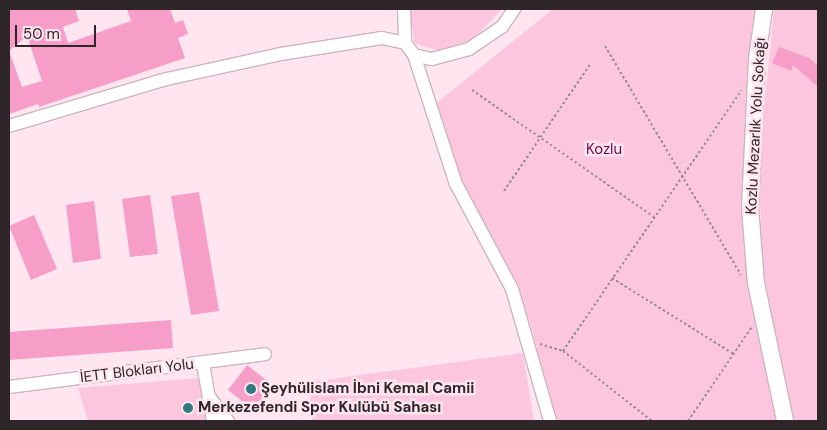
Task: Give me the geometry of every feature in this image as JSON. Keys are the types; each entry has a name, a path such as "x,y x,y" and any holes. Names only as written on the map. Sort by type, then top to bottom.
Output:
{"street":[{"path":"404,9 405,43 414,55 456,184 512,289 550,421"},
{"path":"414,55 432,59 469,49 502,27 514,9"},
{"name":"Kozlu Mezarlık Yolu Sokağı","path":"764,9 757,69 750,207 756,283 785,421"},
{"path":"9,126 166,79 281,54 382,38 405,43"},
{"name":"İETT Blokları Yolu","path":"9,387 203,364 219,358 265,354"},
{"path":"203,364 213,421"},
{"path":"209,396 228,421"}],"path":[{"path":"605,46 684,174 741,275 756,283"},
{"path":"504,191 542,139 590,63"},
{"path":"563,351 757,69"},
{"path":"472,90 654,217"},
{"path":"612,278 735,356"},
{"path":"688,421 735,356 762,310"},
{"path":"528,341 563,351 652,421"}],"green space":[{"path":"410,9 502,9 473,39 439,51 414,43"},
{"name":"Kozlu","path":"553,9 757,9 743,214 747,281 777,421 556,421 530,322 507,269 463,184 434,105"},
{"path":"774,9 818,9 818,421 792,421 762,268 759,162"},
{"path":"523,353 534,421 312,421 309,382"},
{"path":"200,378 221,421 88,421 78,388"}],"building":[{"path":"9,9 75,9 79,21 63,27 68,43 131,21 127,9 170,9 175,23 183,20 188,34 178,38 185,58 39,107 38,104 9,114 9,51","holes":["27,36 42,81 22,87 9,51"]},
{"path":"779,47 809,58 818,66 818,87 793,65 791,71 772,63"},
{"path":"199,192 219,311 191,315 171,196"},
{"path":"150,195 158,254 130,257 122,199"},
{"path":"94,201 101,259 73,263 66,205"},
{"path":"34,215 57,269 31,280 9,226"},
{"path":"171,320 173,348 9,360 9,332"},
{"name":"Şeyhülislam İbni Kemal Camii","path":"247,365 275,387 256,412 228,390"}],"place":[{"name":"Şeyhülislam İbni Kemal Camii","path":"251,389"},
{"name":"Merkezefendi Spor Kulübü Sahası","path":"188,408"}]}
